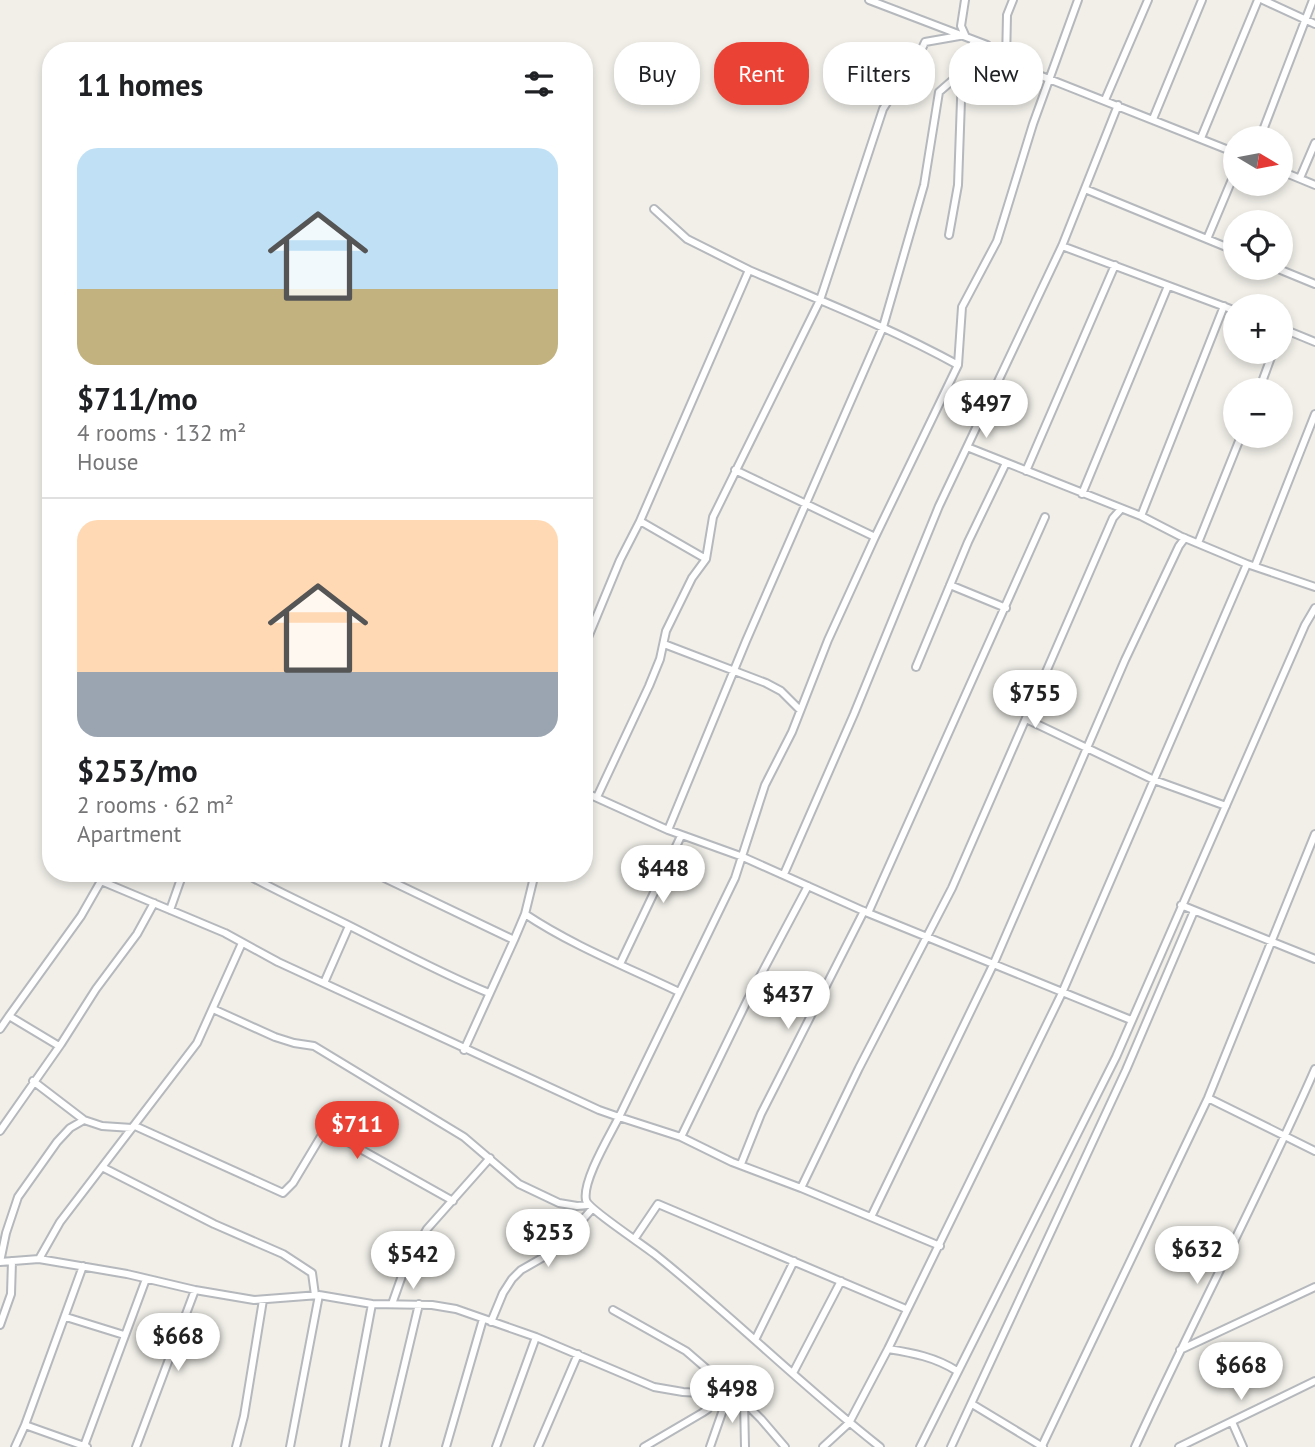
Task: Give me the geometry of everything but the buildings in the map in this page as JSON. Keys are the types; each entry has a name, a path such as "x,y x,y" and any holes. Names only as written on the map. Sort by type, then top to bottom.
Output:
{"street":[{"path":"869,0 979,42"},
{"path":"965,0 961,26 965,35"},
{"path":"1006,42 1007,15 1013,0"},
{"path":"589,1207 585,1198 591,1174 743,857 765,785 800,710 828,640 958,365 962,307 997,240 1033,124 1078,0"},
{"path":"1104,100 1149,0"},
{"path":"1153,118 1202,0"},
{"path":"1201,138 1261,0 1315,24"},
{"path":"1265,126 1313,0"},
{"path":"597,797 649,685 666,631 692,578 706,559 713,517 820,300 883,109 913,68 925,41 965,35"},
{"path":"1043,76 1223,147"},
{"path":"668,830 734,669 884,327 924,185 939,92 949,83"},
{"path":"949,235 958,185 961,105"},
{"path":"784,874 854,714 939,506 1062,246 1118,105"},
{"path":"1300,178 1315,143"},
{"path":"1293,175 1315,185"},
{"path":"1085,189 1223,246"},
{"path":"1207,239 1225,196"},
{"path":"654,209 687,239 749,270 884,327 958,365"},
{"path":"1062,246 1223,306"},
{"path":"1026,471 1115,265"},
{"path":"593,625 749,270"},
{"path":"1293,275 1315,284"},
{"path":"1082,494 1168,286"},
{"path":"1141,516 1223,309"},
{"path":"1293,334 1315,342"},
{"path":"823,1447 849,1423 888,1349 1062,993 1315,414"},
{"path":"967,447 1141,516 1185,538 1251,565 1315,587"},
{"path":"1198,543 1236,448"},
{"path":"916,667 950,584 1006,463"},
{"path":"735,470 875,537"},
{"path":"801,1188 957,877 1113,518 1121,509"},
{"path":"741,1164 761,1114 866,912 1045,517"},
{"path":"640,521 706,559"},
{"path":"872,1217 994,963 1086,747 1178,545 1185,538"},
{"path":"950,584 1006,608"},
{"path":"920,1447 1116,1057 1305,625 1315,608"},
{"path":"664,644 734,669 781,691 800,710"},
{"path":"1026,719 1154,780 1226,806"},
{"path":"593,795 681,836 743,857 866,912 1131,1020"},
{"path":"972,1404 1042,1446 1208,1098 1315,834"},
{"path":"620,964 681,836"},
{"path":"0,1029 81,916 100,882"},
{"path":"103,882 242,943 464,1050 619,1117 681,1137 940,1246"},
{"path":"170,910 180,882"},
{"path":"260,882 289,899 489,993"},
{"path":"393,882 514,940"},
{"path":"464,1050 525,914 533,882"},
{"path":"681,1137 748,999 808,886"},
{"path":"0,1131 96,989 137,934 154,903"},
{"path":"1181,905 1315,959"},
{"path":"951,1447 1126,1070 1194,911"},
{"path":"525,914 560,937 679,992"},
{"path":"324,983 349,926"},
{"path":"39,1259 60,1222 191,1052 242,943"},
{"path":"213,1009 275,1037 324,1051 464,1137 519,1184 559,1203 589,1207 635,1238 880,1447"},
{"path":"9,1016 59,1046"},
{"path":"1135,1447 1180,1350 1240,1233 1315,1069"},
{"path":"33,1081 84,1120 102,1126 133,1127 283,1193 293,1183 323,1133 330,1132 453,1201"},
{"path":"1208,1098 1315,1151"},
{"path":"84,1120 70,1128 57,1142 18,1196 12,1210 0,1262 39,1259 238,1298 263,1300 317,1295 372,1304 419,1304 456,1309 536,1337 654,1387 670,1391 737,1395"},
{"path":"392,1304 416,1246 427,1228 491,1158"},
{"path":"102,1167 214,1224 283,1254 312,1273 317,1295 290,1447"},
{"path":"635,1238 657,1203 906,1309"},
{"path":"491,1322 512,1279 567,1240 589,1207"},
{"path":"0,1325 11,1294 12,1261"},
{"path":"755,1340 794,1261"},
{"path":"15,1447 83,1266"},
{"path":"25,1424 85,1447 146,1279"},
{"path":"793,1373 841,1281"},
{"path":"1180,1350 1315,1287"},
{"path":"136,1447 195,1290"},
{"path":"236,1447 244,1416 263,1300"},
{"path":"345,1447 372,1304"},
{"path":"386,1447 398,1385 419,1304"},
{"path":"613,1310 686,1351 744,1401 785,1447"},
{"path":"66,1317 124,1335"},
{"path":"446,1447 483,1319"},
{"path":"496,1447 536,1337"},
{"path":"888,1349 925,1356 957,1371"},
{"path":"538,1447 578,1354"},
{"path":"1179,1447 1315,1381"},
{"path":"645,1447 708,1409 721,1394"},
{"path":"710,1447 724,1408 721,1394"},
{"path":"744,1401 745,1447"},
{"path":"1232,1422 1243,1447"}]}
